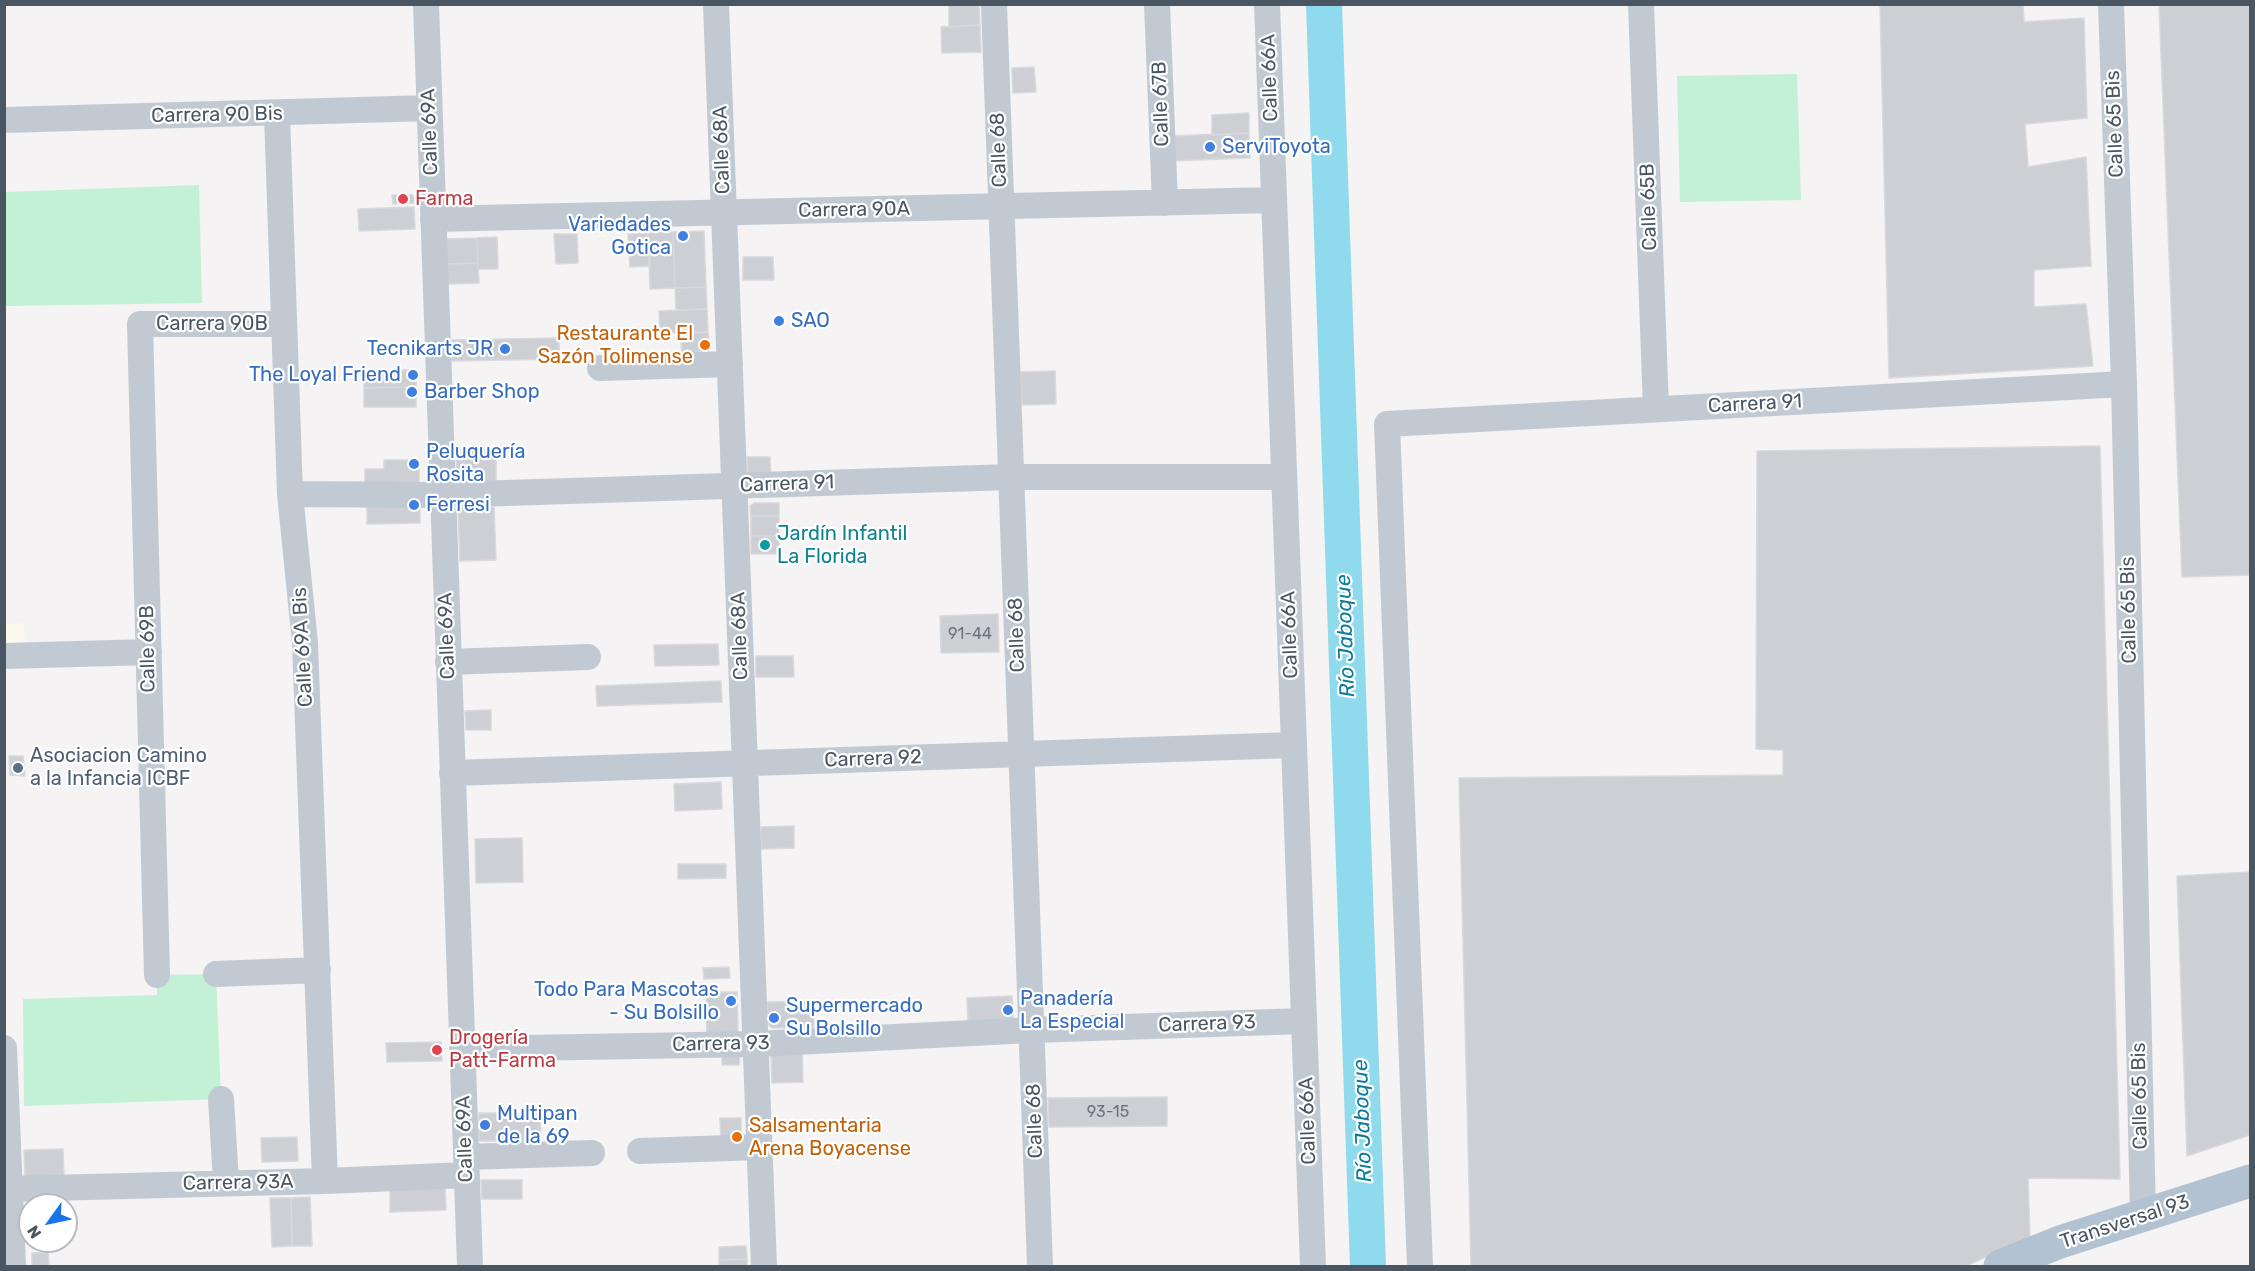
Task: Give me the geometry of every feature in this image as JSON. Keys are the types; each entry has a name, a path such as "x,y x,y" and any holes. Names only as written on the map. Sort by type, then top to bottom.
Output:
{"main road":[{"name":"Transversal 93","path":"2000,1266 2060,1242 2250,1181"}],"street":[{"name":"Calle 69A","path":"426,4 470,1266"},
{"name":"Calle 68A","path":"716,4 764,1266"},
{"name":"Calle 68","path":"994,4 1040,1266"},
{"name":"Calle 67B","path":"1157,4 1165,203"},
{"name":"Calle 66A","path":"1267,4 1313,1266"},
{"name":"Calle 65B","path":"1641,4 1656,409"},
{"name":"Calle 65 Bis","path":"2111,4 2124,384 2143,1215"},
{"name":"Carrera 90 Bis","path":"4,120 429,108"},
{"name":"Calle 69A Bis","path":"277,114 290,494 305,643 326,1181"},
{"name":"Carrera 90A","path":"434,219 1274,200"},
{"name":"Carrera 90B","path":"140,324 284,324"},
{"name":"Calle 69B","path":"140,324 156,975"},
{"path":"600,368 730,364"},
{"name":"Carrera 91","path":"1420,1266 1387,423 2124,384"},
{"name":"Carrera 91","path":"290,494 443,495 1011,477 1284,477"},
{"path":"4,656 148,652"},
{"path":"448,663 588,657"},
{"name":"Carrera 92","path":"452,773 1294,745"},
{"path":"216,974 318,970"},
{"name":"Carrera 93","path":"462,1049 756,1044 1032,1030 1304,1021"},
{"path":"4,1048 13,1266"},
{"path":"221,1099 226,1182"},
{"path":"640,1150 760,1146"},
{"name":"Carrera 93A","path":"9,1189 326,1181 592,1153"}],"shaded area":[{"path":"24,623 25,646 5,647 4,625"}],"green space":[{"path":"1797,74 1801,200 1680,202 1677,76"},
{"path":"199,185 202,303 5,306 5,192"},
{"path":"216,974 221,1099 24,1106 23,999 157,995 157,975"}],"building":[{"path":"979,4 980,25 949,27 949,5"},
{"path":"1880,4 2023,4 2024,22 2084,18 2087,118 2025,124 2028,167 2086,157 2091,266 2034,270 2034,307 2086,304 2093,366 1889,378"},
{"path":"2159,4 2250,4 2250,575 2182,577"},
{"path":"980,25 981,52 942,53 941,27"},
{"path":"1034,67 1036,92 1013,93 1012,68"},
{"path":"1249,113 1249,133 1212,135 1212,115"},
{"name":"ServiToyota","path":"1249,133 1250,158 1170,161 1169,136"},
{"name":"Farma","path":"392,195 413,195 414,203 393,204"},
{"path":"414,207 415,229 359,231 358,209"},
{"path":"704,231 706,287 675,288 673,232"},
{"path":"673,232 675,288 650,289 648,233"},
{"path":"648,233 650,266 630,267 628,234"},
{"path":"554,234 577,234 578,263 556,264"},
{"path":"497,237 498,269 478,269 477,238"},
{"path":"477,238 478,263 446,264 446,239"},
{"path":"743,257 773,257 774,280 743,280"},
{"path":"478,263 479,283 447,284 446,264"},
{"path":"706,287 707,309 676,310 675,288"},
{"path":"707,309 708,332 660,333 659,311"},
{"path":"708,332 709,352 682,353 680,333"},
{"name":"Tecnikarts JR","path":"559,338 559,359 452,361 451,340"},
{"path":"364,370 416,370 416,387 364,388"},
{"path":"1055,371 1056,404 1022,405 1020,372"},
{"path":"416,387 416,407 364,407 364,388"},
{"path":"2100,446 2120,1179 2028,1178 2030,1237 1966,1266 1471,1266 1459,778 1783,775 1783,750 1756,749 1757,451"},
{"path":"456,448 496,448 496,483 457,484"},
{"path":"747,457 770,457 771,481 748,482"},
{"path":"384,460 419,460 419,490 365,489 365,469 384,469"},
{"path":"367,500 420,500 420,523 367,524"},
{"path":"754,503 779,503 779,516 751,516 750,506"},
{"path":"494,507 496,560 460,561 458,508"},
{"path":"751,516 779,516 779,536 751,536"},
{"name":"Jardín Infantil La Florida","path":"751,536 779,536 779,554 751,554"},
{"path":"998,614 999,652 941,653 940,616"},
{"path":"718,644 719,665 655,666 654,645"},
{"path":"756,656 793,656 794,677 756,677"},
{"path":"721,681 722,702 597,706 596,686"},
{"path":"491,710 491,730 466,730 465,711"},
{"path":"9,756 23,756 25,776 10,775"},
{"path":"721,782 722,809 675,811 674,784"},
{"path":"794,826 794,848 761,849 761,827"},
{"path":"522,838 523,882 476,883 475,839"},
{"path":"678,864 726,864 726,878 678,879"},
{"path":"2250,872 2250,1135 2187,1156 2177,876"},
{"path":"729,967 730,978 704,979 703,968"},
{"path":"706,992 737,992 738,1032 707,1038"},
{"path":"1012,996 1013,1019 968,1021 967,998"},
{"path":"813,1001 814,1027 772,1028 768,1024 767,1002"},
{"path":"441,1042 442,1061 387,1062 386,1043"},
{"path":"771,1050 802,1050 803,1082 772,1083"},
{"path":"722,1051 740,1055 739,1065 722,1065"},
{"path":"1167,1097 1167,1126 1049,1127 1048,1098"},
{"path":"479,1113 540,1113 541,1141 479,1141"},
{"path":"720,1118 741,1118 741,1142 721,1142"},
{"path":"297,1137 298,1161 262,1162 261,1138"},
{"path":"63,1149 64,1176 25,1177 24,1150"},
{"path":"481,1180 522,1180 522,1199 482,1199"},
{"path":"445,1187 446,1210 390,1212 390,1188"},
{"path":"310,1197 312,1246 292,1246 291,1198"},
{"path":"270,1198 291,1198 292,1246 272,1247"},
{"path":"746,1246 747,1259 719,1260 719,1247"},
{"path":"32,1253 48,1253 49,1266 32,1266"},
{"path":"747,1259 747,1266 719,1266 719,1260"}],"waterway":[{"name":"Río Jaboque","path":"1324,4 1368,1266"}],"place":[{"name":"ServiToyota","path":"1210,147"},
{"name":"Farma","path":"403,199"},
{"name":"Variedades Gotica","path":"683,236"},
{"name":"SAO","path":"779,321"},
{"name":"Restaurante El Sazón Tolimense","path":"705,345"},
{"name":"Tecnikarts JR","path":"505,349"},
{"name":"The Loyal Friend","path":"413,375"},
{"name":"Barber Shop","path":"412,392"},
{"name":"Peluquería Rosita","path":"414,464"},
{"name":"Ferresi","path":"414,505"},
{"name":"Jardín Infantil La Florida","path":"765,545"},
{"name":"Asociacion Camino a la Infancia ICBF","path":"18,768"},
{"name":"Todo Para Mascotas - Su Bolsillo","path":"731,1001"},
{"name":"Panadería La Especial","path":"1008,1010"},
{"name":"Supermercado Su Bolsillo","path":"774,1018"},
{"name":"Drogería Patt-Farma","path":"437,1050"},
{"name":"Multipan de la 69","path":"485,1125"},
{"name":"Salsamentaria Arena Boyacense","path":"737,1137"}]}
